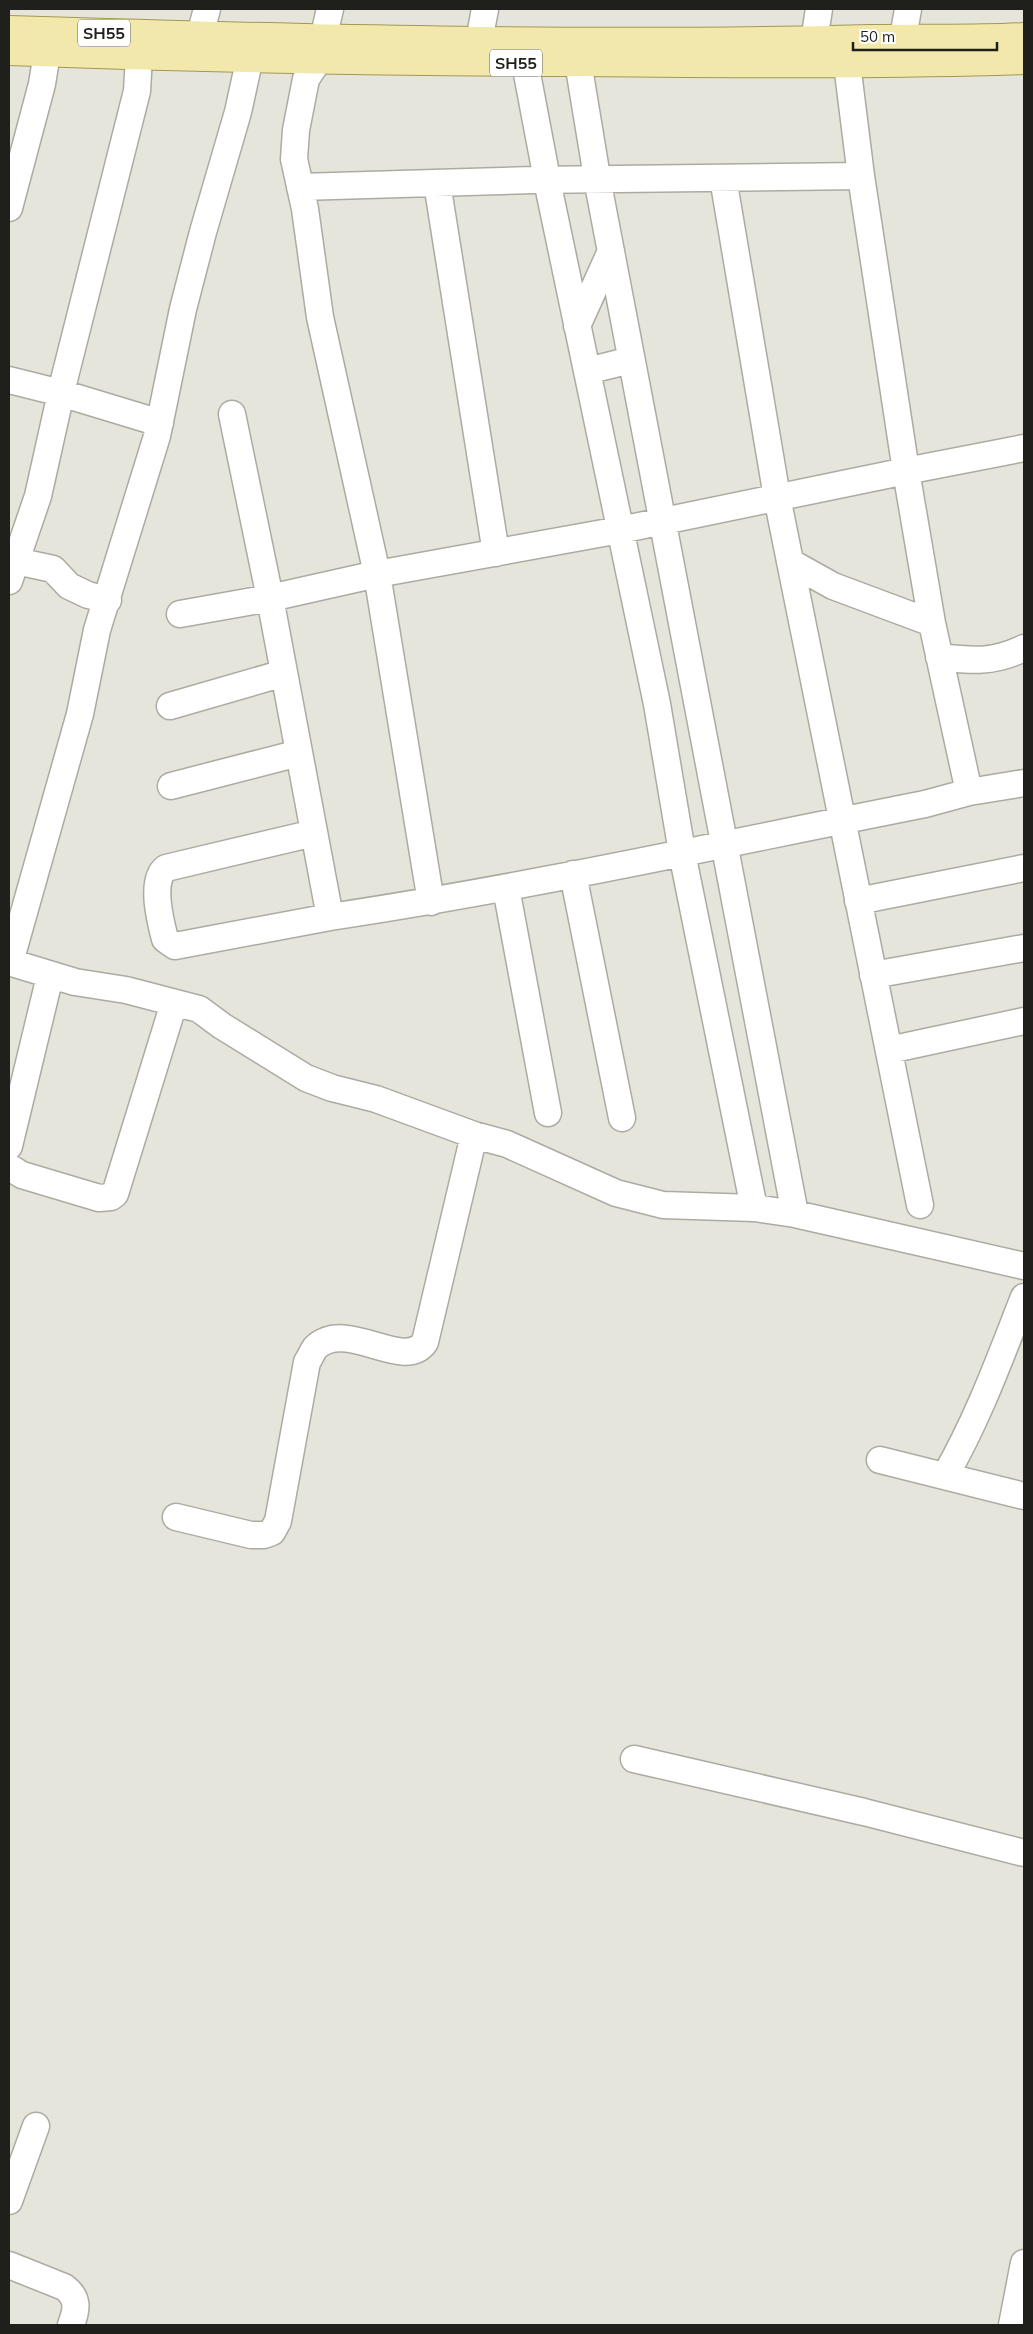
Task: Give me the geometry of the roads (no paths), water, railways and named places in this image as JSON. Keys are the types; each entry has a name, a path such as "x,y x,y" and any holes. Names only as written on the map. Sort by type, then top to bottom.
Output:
{"main road":[{"name":"SH55","path":"9,30 250,35 321,50 542,56 814,41 1024,37"},
{"name":"SH55","path":"9,51 139,56 250,57 321,50 479,41 542,56 578,62 847,64 1024,60"}],"street":[{"path":"200,35 207,9"},
{"path":"330,9 321,50 306,79 296,130 294,159 320,317 377,574 431,902"},
{"path":"479,41 486,9"},
{"path":"814,41 819,9"},
{"path":"903,38 908,9"},
{"path":"9,208 42,84 47,53"},
{"path":"108,600 88,595 69,586 53,569 12,571 38,496 61,393 137,91 139,56"},
{"path":"542,56 546,180 657,704 682,852 754,1208"},
{"path":"250,57 238,112 183,309 160,423 108,600 97,630 80,714 9,962 50,976 126,990 199,1009 222,1026 306,1078 332,1088 376,1099 474,1135 507,1144 616,1193 663,1204 754,1208 795,1214 1024,1266"},
{"path":"578,62 597,179 631,360 795,1214"},
{"path":"847,64 861,176 906,471 932,623 969,792"},
{"path":"300,187 546,180 861,176"},
{"path":"723,178 777,497 920,1205"},
{"path":"436,183 496,553"},
{"path":"577,326 611,251"},
{"path":"587,371 631,360"},
{"path":"9,380 61,393 160,423"},
{"path":"232,414 270,598 330,917"},
{"path":"180,614 270,598 377,574 620,530 1024,448"},
{"path":"790,562 833,586 932,623"},
{"path":"939,657 988,660 1009,655 1024,648"},
{"path":"170,706 284,673"},
{"path":"657,704 696,696"},
{"path":"171,786 299,753"},
{"path":"314,833 166,868 160,872 156,887 162,931 165,939 175,946 330,917 431,902 842,821 925,804 969,792 1024,783"},
{"path":"858,901 1024,868"},
{"path":"573,874 622,1118"},
{"path":"506,888 548,1113"},
{"path":"874,975 1024,948"},
{"path":"9,1146 50,976"},
{"path":"9,1167 22,1175 99,1198 111,1197 115,1194 174,1003"},
{"path":"889,1050 1024,1021"},
{"path":"176,1517 251,1535 264,1535 272,1532 278,1521 307,1362 315,1348 329,1340 348,1338 401,1352 410,1352 421,1348 425,1342 474,1135"},
{"path":"945,1476 967,1439 1024,1297"},
{"path":"880,1460 1024,1496"},
{"path":"634,1759 864,1812 1024,1853"},
{"path":"9,2201 36,2126"},
{"path":"1012,2325 1024,2262"},
{"path":"9,2265 64,2287 71,2292 77,2307 71,2325"}]}
